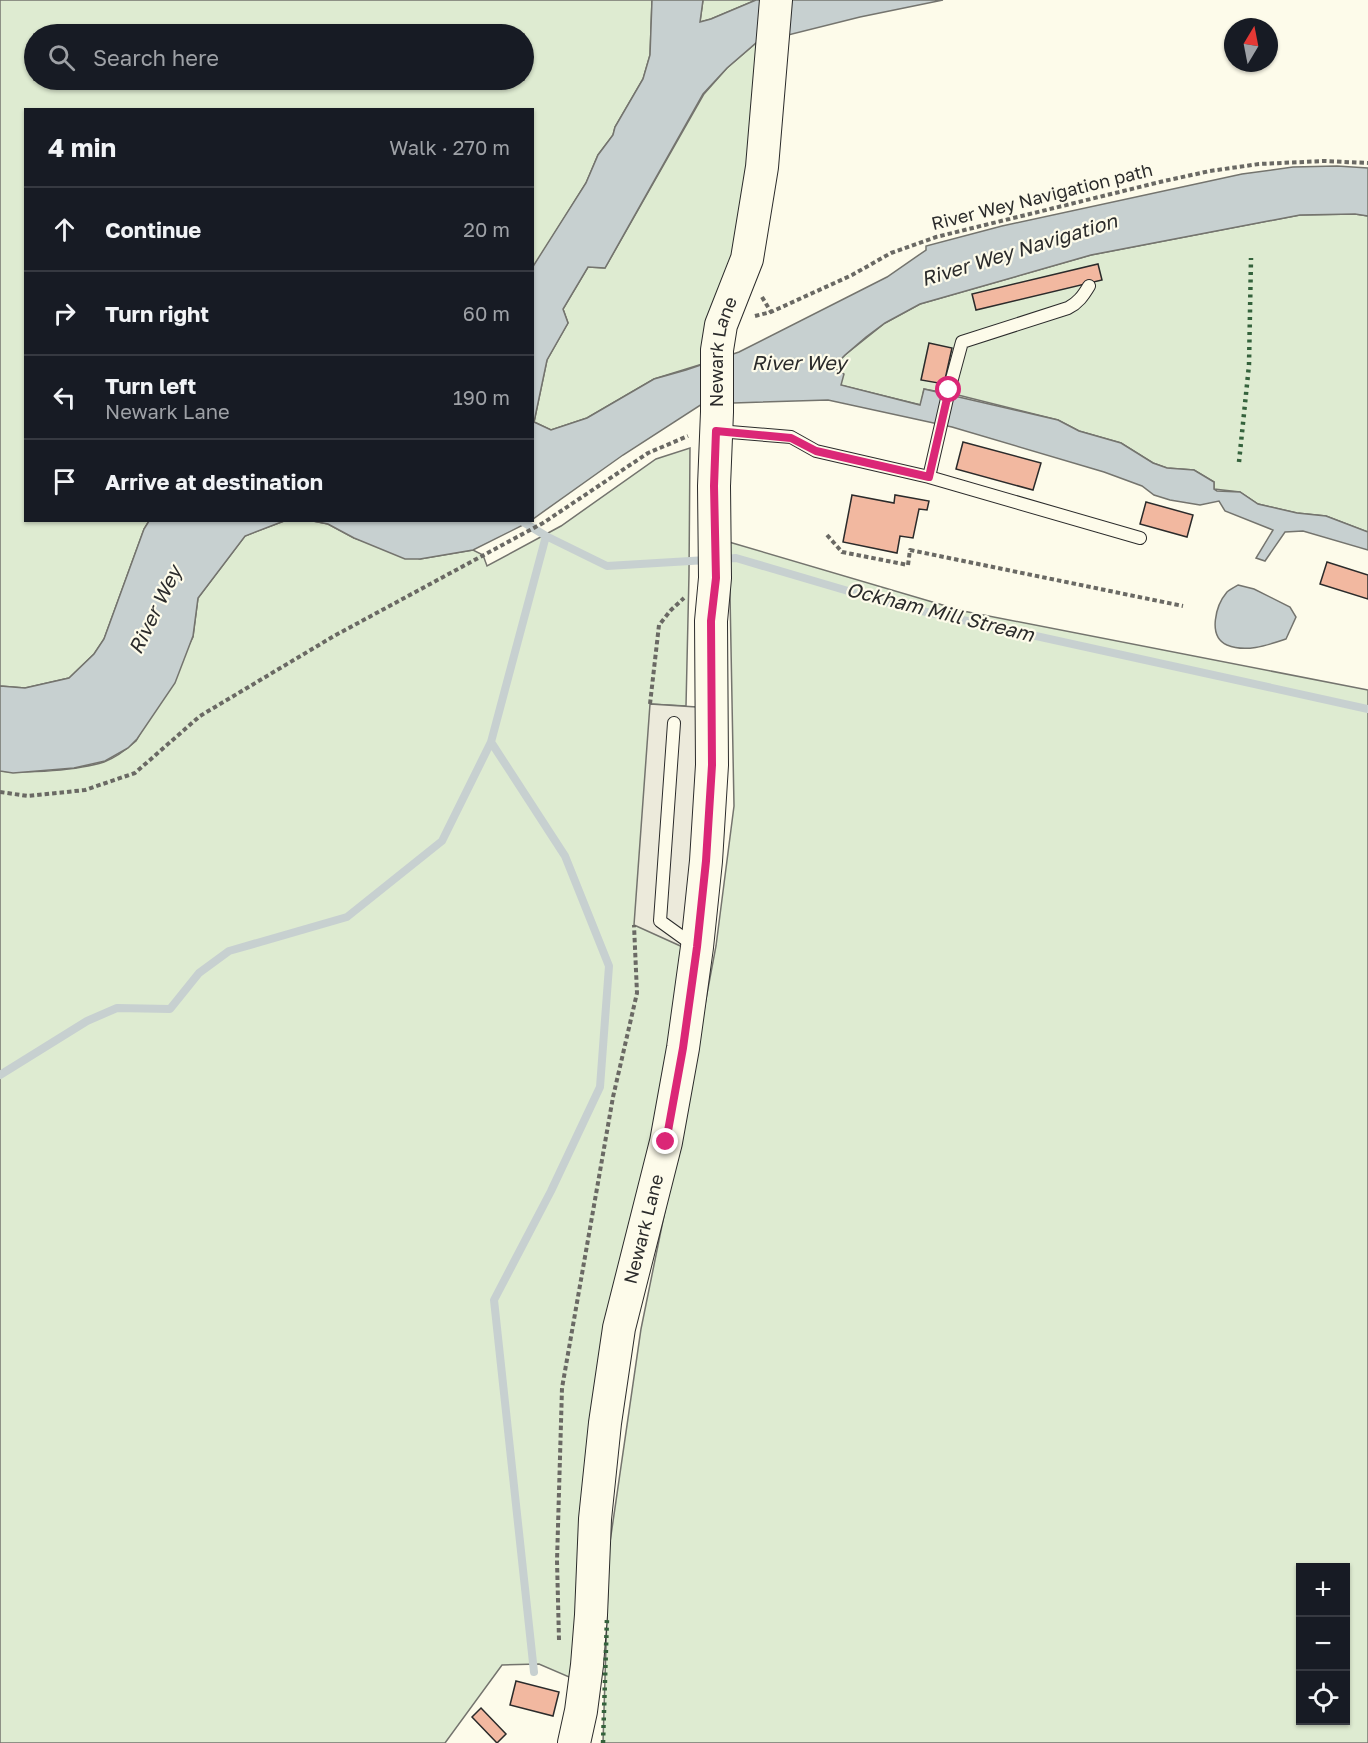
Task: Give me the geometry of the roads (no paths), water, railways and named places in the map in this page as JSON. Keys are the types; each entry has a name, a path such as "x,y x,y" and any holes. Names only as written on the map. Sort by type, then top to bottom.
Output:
{"main road":[{"name":"Newark Lane","path":"574,1743 581,1711 591,1615 594,1519 605,1424 620,1328 666,1142 683,1048 697,947 706,861 712,765 711,621 716,578 710,426 721,325 747,259 762,167 776,0"}],"lane":[{"path":"929,477 962,342 1068,308 1081,299 1089,286"},
{"path":"710,426 791,438 816,451 929,477 1140,538"},
{"path":"674,723 660,921 697,947"}],"water":[{"name":"River Wey","path":"652,0 703,0 700,22 756,0 943,0 860,17 756,43 727,68 703,94 605,268 588,267 563,309 568,323 547,360 534,422 534,265 586,183 598,155 613,135 615,127 643,79 650,55"},
{"name":"River Wey","path":"1293,167 1368,168 1368,216 1355,214 1300,215 1091,255 920,304 885,323 866,337 837,363 836,369 844,374 841,385 920,405 924,389 1058,420 1079,431 1121,443 1153,463 1167,468 1194,470 1214,482 1214,489 1217,491 1240,492 1258,504 1297,513 1326,516 1368,532 1368,550 1303,531 1285,532 1265,561 1256,558 1273,530 1225,511 1219,501 1200,505 1170,500 1154,495 1142,486 1104,472 952,427 828,400 702,404 623,455 534,518 534,422 551,430 587,418 654,379 739,352 887,277 926,250 926,246 1002,226 1242,174"},
{"name":"River Wey","path":"148,522 281,522 245,536 198,598 193,636 175,683 137,739 128,748 105,761 74,768 13,773 0,771 0,686 25,688 69,678 94,654 104,639"},
{"path":"318,522 529,522 473,550 420,559 405,559 354,538 328,524"},
{"path":"1238,585 1254,589 1290,607 1296,617 1286,639 1249,648 1234,647 1221,641 1215,628 1217,612 1227,592"}],"waterway":[{"name":"Ockham Mill Stream","path":"523,522 546,536 607,566 707,560"},
{"path":"0,1075 87,1021 117,1008 170,1009 199,973 229,951 347,917 442,841 491,742 546,536"},
{"name":"Ockham Mill Stream","path":"722,559 736,558 899,606 1368,709"},
{"path":"491,742 565,856 609,966 600,1087 551,1191 494,1300 534,1672"}],"water label":[{"name":"River Wey Navigation","path":"1019,250"}]}
